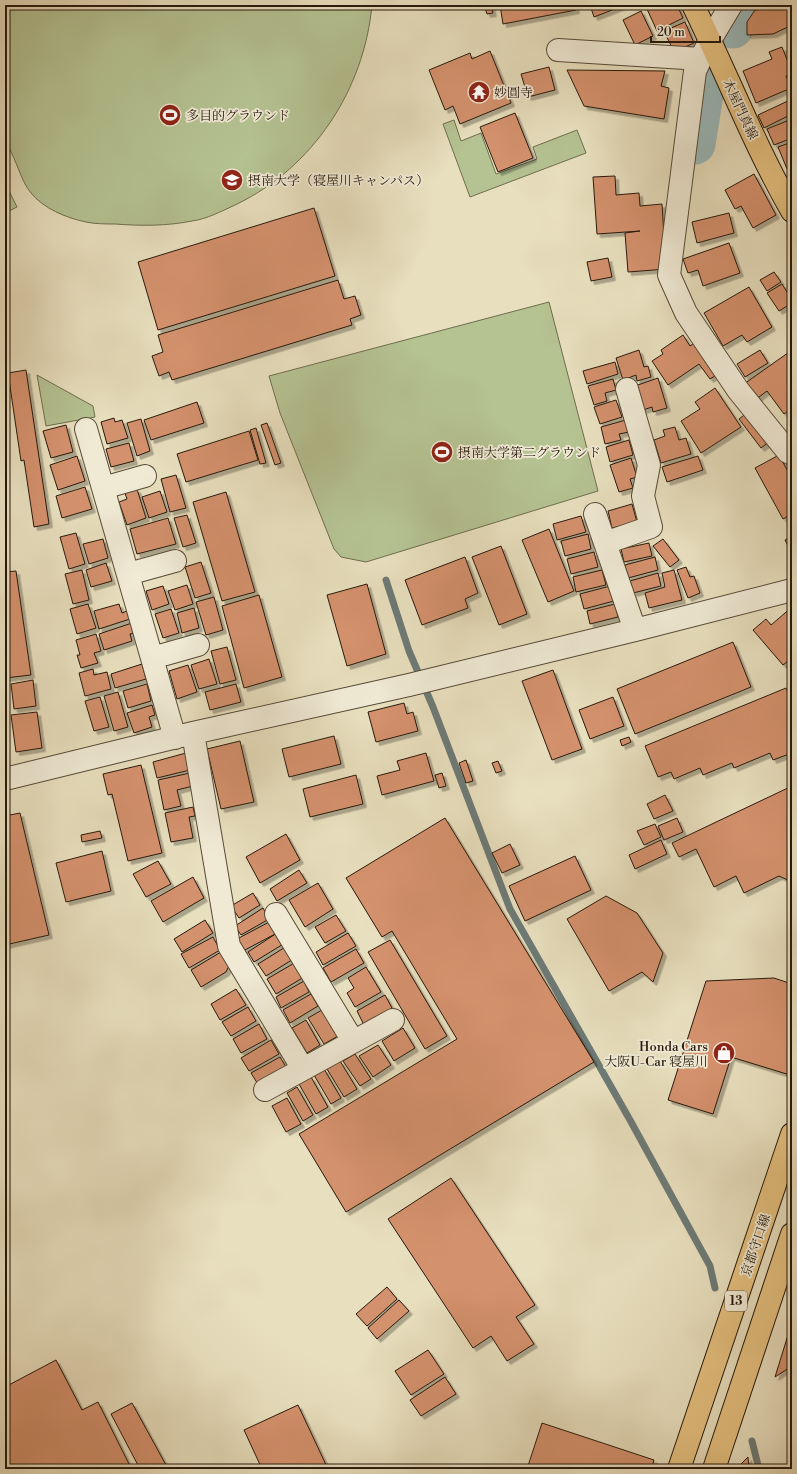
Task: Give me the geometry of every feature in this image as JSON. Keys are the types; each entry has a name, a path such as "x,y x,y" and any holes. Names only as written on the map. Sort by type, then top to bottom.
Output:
{"main road":[{"name":"木屋門真線","path":"693,5 705,49 741,112 792,211"},
{"name":"京都守口線","path":"679,1469 792,1134"},
{"name":"13","path":"714,1469 792,1234"}],"street":[{"path":"731,5 705,49 695,71 669,275 686,313 738,390 788,452 792,454"},
{"path":"558,50 705,49"},
{"path":"606,543 651,527 643,496 649,466 627,389"},
{"path":"86,429 152,658 184,735 229,946 303,1069"},
{"path":"103,488 145,476"},
{"path":"595,514 634,630"},
{"path":"128,574 175,561"},
{"path":"5,779 184,735 420,682 792,590"},
{"path":"152,658 198,646"},
{"path":"276,914 353,1042"},
{"path":"265,1090 393,1020"}],"green space":[{"name":"多目的グラウンド","path":"5,5 372,5 367,36 358,67 346,96 330,123 311,148 288,170 263,189 220,212 209,217 183,223 144,225 93,223 71,218 48,208 28,189 6,142 4,134"},
{"path":"454,120 461,141 481,133 496,174 537,159 533,147 577,130 586,153 470,197 443,124"},
{"path":"5,183 17,207 5,213"},
{"name":"摂南大学第二グラウンド","path":"549,302 598,491 366,562 341,557 334,549 280,413 269,376"},
{"path":"37,375 93,406 95,417 46,426"}],"building":[{"path":"484,5 491,5 493,13 487,14"},
{"path":"500,5 575,5 576,10 503,24"},
{"path":"590,5 625,5 594,17"},
{"path":"656,5 677,5 683,18 657,31 647,9"},
{"path":"791,6 792,25 773,34 747,35 747,22 755,10"},
{"path":"641,11 653,36 635,45 623,20"},
{"path":"685,22 694,43 674,52 664,31"},
{"path":"782,47 792,72 786,76 791,88 756,103 743,71 772,59 769,52"},
{"path":"490,51 511,103 460,124 453,106 445,110 429,70 470,53 472,59"},
{"path":"549,67 555,90 528,97 521,74"},
{"path":"567,70 665,71 661,86 669,88 664,119 584,106"},
{"path":"790,100 792,105 792,114 764,128 758,115"},
{"path":"515,113 533,158 498,172 480,127"},
{"path":"792,119 792,138 774,145 767,129"},
{"path":"792,142 792,167 787,169 778,147"},
{"path":"754,174 776,215 753,228 741,206 735,209 725,190"},
{"path":"615,176 616,195 639,193 640,206 662,204 666,269 628,272 625,233 640,231 597,234 593,177"},
{"path":"314,208 335,276 158,330 138,262"},
{"path":"729,213 734,233 697,243 692,222"},
{"path":"729,243 740,273 703,286 698,270 688,273 683,259"},
{"path":"608,258 612,277 591,281 587,262"},
{"path":"774,272 781,282 767,291 760,280"},
{"path":"338,280 344,299 355,296 361,315 350,319 352,325 172,380 169,372 159,376 152,356 163,352 158,335"},
{"path":"782,284 792,300 792,312 787,306 779,311 767,293"},
{"path":"749,287 772,327 747,342 742,335 723,346 704,313"},
{"path":"683,335 690,346 697,341 718,374 710,379 699,364 668,385 652,361 663,354 661,350"},
{"path":"639,350 644,367 648,366 651,377 637,381 636,375 623,380 616,358"},
{"path":"760,350 768,363 745,377 737,364"},
{"path":"792,350 792,408 784,414 767,391 755,400 744,384"},
{"path":"615,362 618,374 587,384 583,371"},
{"path":"26,370 49,524 34,527 24,460 21,461 8,373"},
{"path":"658,378 667,408 653,412 652,407 640,411 632,387"},
{"path":"613,379 616,390 605,393 607,401 594,405 588,386"},
{"path":"715,388 741,427 701,453 681,421 700,409 695,402"},
{"path":"616,400 622,417 600,424 594,407"},
{"path":"197,402 204,423 151,440 144,420"},
{"path":"748,412 770,441 761,448 739,419"},
{"path":"114,418 115,422 122,420 128,438 107,444 101,422"},
{"path":"141,419 150,451 137,456 127,423"},
{"path":"626,420 629,432 619,434 621,440 605,444 601,427"},
{"path":"267,423 281,463 275,465 261,425"},
{"path":"66,425 73,452 51,458 43,431"},
{"path":"675,427 679,440 686,438 691,454 661,463 654,440 665,436 663,430"},
{"path":"256,428 266,463 260,464 250,430"},
{"path":"249,431 258,460 186,482 177,454"},
{"path":"629,440 633,455 610,462 606,447"},
{"path":"129,443 134,461 111,467 106,449"},
{"path":"779,455 792,479 792,514 783,519 755,468"},
{"path":"77,456 85,481 58,490 50,465"},
{"path":"698,456 703,470 667,482 662,467"},
{"path":"631,458 637,477 630,479 633,488 619,492 610,465"},
{"path":"176,475 186,508 170,512 161,479"},
{"path":"85,487 92,509 62,518 56,496"},
{"path":"137,489 146,518 127,525 119,502 127,499 125,493"},
{"path":"160,491 167,512 149,518 142,497"},
{"path":"226,492 255,592 222,601 193,502"},
{"path":"632,504 637,522 612,528 608,511"},
{"path":"187,515 196,543 183,547 174,518"},
{"path":"581,516 586,532 557,540 553,524"},
{"path":"168,518 176,544 137,554 130,529"},
{"path":"549,529 574,591 548,602 522,540"},
{"path":"76,533 85,564 69,569 60,537"},
{"path":"588,534 591,549 565,556 561,541"},
{"path":"792,537 792,554 785,540"},
{"path":"103,539 108,558 89,564 83,544"},
{"path":"663,539 679,560 670,567 653,546"},
{"path":"649,543 652,556 624,562 621,549"},
{"path":"501,546 527,614 499,625 472,557"},
{"path":"594,552 598,567 571,574 567,559"},
{"path":"465,557 478,593 465,599 468,608 422,625 405,580"},
{"path":"655,557 658,570 628,578 625,565"},
{"path":"201,562 211,593 195,598 185,567"},
{"path":"106,563 112,581 91,587 86,570"},
{"path":"686,567 690,577 694,576 700,593 688,598 677,570"},
{"path":"82,570 89,600 73,604 65,574"},
{"path":"602,570 606,585 576,592 573,577"},
{"path":"674,570 682,600 649,608 645,593 665,587 662,573"},
{"path":"16,571 31,675 5,678 5,572"},
{"path":"658,573 661,586 633,593 630,581"},
{"path":"367,584 386,654 347,666 327,595"},
{"path":"187,585 193,604 175,610 168,591"},
{"path":"163,586 169,604 152,610 146,591"},
{"path":"610,586 614,601 584,609 580,594"},
{"path":"259,595 282,677 244,688 222,606"},
{"path":"214,597 223,630 206,635 196,602"},
{"path":"88,604 96,628 77,634 70,609"},
{"path":"119,604 122,613 127,611 130,619 99,629 94,611"},
{"path":"615,604 618,617 590,624 587,611"},
{"path":"792,607 792,658 783,665 753,630 766,619 771,625"},
{"path":"194,608 199,628 182,633 177,613"},
{"path":"171,609 179,633 163,638 155,614"},
{"path":"132,623 135,633 130,634 132,641 104,650 99,634"},
{"path":"96,634 101,651 94,653 98,663 81,668 77,655 80,655 76,640"},
{"path":"733,642 751,687 635,734 617,689"},
{"path":"227,647 236,680 220,684 211,651"},
{"path":"209,659 217,684 199,689 191,665"},
{"path":"142,664 146,679 115,688 111,674"},
{"path":"188,665 197,692 177,699 169,671"},
{"path":"93,669 94,675 107,672 111,689 85,696 79,673"},
{"path":"553,670 582,749 552,760 522,681"},
{"path":"33,680 36,706 14,709 11,684"},
{"path":"147,684 151,701 128,708 123,691"},
{"path":"236,684 241,702 210,710 205,692"},
{"path":"786,688 792,702 792,753 773,760 770,753 734,768 732,763 703,775 700,768 674,779 671,772 658,777 645,746"},
{"path":"118,692 128,727 114,731 104,696"},
{"path":"100,697 109,727 94,731 85,701"},
{"path":"613,697 624,726 590,739 579,710"},
{"path":"404,703 407,714 413,712 418,731 376,742 368,712"},
{"path":"152,705 155,715 149,717 152,727 134,733 127,713"},
{"path":"37,712 42,748 16,752 11,715"},
{"path":"334,736 341,764 289,777 282,749"},
{"path":"629,737 631,742 622,746 620,740"},
{"path":"240,741 254,802 221,809 207,749"},
{"path":"186,753 190,770 157,778 153,762"},
{"path":"426,753 434,781 382,795 377,776 400,770 397,761"},
{"path":"466,760 473,781 466,783 459,763"},
{"path":"498,761 502,771 496,773 492,763"},
{"path":"141,765 162,853 128,861 112,794 108,795 103,774"},
{"path":"190,773 193,786 177,790 181,806 164,810 158,780"},
{"path":"442,773 446,786 439,788 435,775"},
{"path":"356,775 363,804 310,817 303,789"},
{"path":"792,786 792,882 779,876 744,893 736,876 714,887 696,849 679,857 672,843"},
{"path":"665,795 673,811 654,819 647,804"},
{"path":"193,807 195,816 189,817 193,838 171,842 165,813"},
{"path":"20,813 49,935 5,945 5,816"},
{"path":"445,818 594,1062 346,1212 299,1134 457,1039 392,931 382,937 346,878"},
{"path":"677,818 683,832 664,840 658,826"},
{"path":"655,824 661,837 644,845 637,831"},
{"path":"100,831 102,838 82,842 81,835"},
{"path":"286,834 300,860 260,883 246,857"},
{"path":"661,840 667,854 635,869 629,855"},
{"path":"510,844 520,865 502,873 492,853"},
{"path":"102,851 111,891 66,902 56,863"},
{"path":"575,856 591,890 525,921 509,886"},
{"path":"158,861 171,884 146,897 133,874"},
{"path":"299,870 307,883 277,901 270,889"},
{"path":"193,877 204,898 163,922 151,901"},
{"path":"318,883 333,909 305,927 289,900"},
{"path":"253,893 260,905 239,918 231,906"},
{"path":"606,896 637,913 663,953 653,982 642,972 609,991 567,919"},
{"path":"263,908 269,919 241,935 235,926"},
{"path":"336,915 346,931 325,943 315,927"},
{"path":"205,920 213,933 182,952 174,939"},
{"path":"271,921 277,933 243,951 237,939"},
{"path":"277,933 285,943 254,962 248,952"},
{"path":"348,933 356,946 323,965 316,952"},
{"path":"213,937 220,950 189,968 181,954"},
{"path":"390,940 447,1036 425,1049 368,952"},
{"path":"287,946 295,958 266,976 258,964"},
{"path":"356,949 364,963 331,982 323,968"},
{"path":"221,952 229,966 226,972 201,987 191,970"},
{"path":"296,962 304,977 276,994 267,979"},
{"path":"366,967 381,992 355,1007 347,993 354,988 348,978"},
{"path":"774,978 792,984 792,1069 790,1075 731,1057 713,1114 668,1100 706,981"},
{"path":"304,981 309,992 281,1008 276,997"},
{"path":"236,989 246,1005 220,1020 211,1004"},
{"path":"311,994 318,1006 290,1023 283,1010"},
{"path":"385,995 392,1008 364,1025 357,1011"},
{"path":"248,1007 256,1021 231,1036 222,1022"},
{"path":"322,1010 338,1036 324,1044 308,1018"},
{"path":"306,1020 320,1045 307,1053 292,1028"},
{"path":"259,1024 267,1039 241,1053 233,1039"},
{"path":"403,1028 415,1048 394,1061 382,1041"},
{"path":"271,1040 279,1054 249,1071 241,1058"},
{"path":"378,1045 391,1065 373,1077 359,1056"},
{"path":"355,1054 371,1079 360,1086 343,1061"},
{"path":"280,1057 288,1070 259,1086 251,1073"},
{"path":"340,1061 357,1089 344,1097 327,1069"},
{"path":"324,1069 341,1098 331,1104 314,1075"},
{"path":"311,1077 328,1107 316,1114 299,1084"},
{"path":"297,1087 313,1115 303,1121 287,1093"},
{"path":"287,1098 301,1124 286,1132 272,1106"},
{"path":"451,1178 535,1305 516,1317 534,1344 507,1361 491,1336 473,1348 388,1219"},
{"path":"387,1287 397,1299 367,1326 356,1314"},
{"path":"399,1300 409,1311 377,1339 368,1328"},
{"path":"792,1322 792,1366 775,1377"},
{"path":"428,1350 444,1374 411,1395 395,1371"},
{"path":"56,1360 82,1410 98,1402 129,1464 120,1469 5,1469 5,1387"},
{"path":"445,1377 456,1394 421,1416 410,1400"},
{"path":"132,1403 166,1465 159,1469 140,1469 111,1414"},
{"path":"298,1405 328,1469 262,1469 244,1430"},
{"path":"542,1423 654,1460 651,1469 527,1469"},
{"path":"748,1457 749,1469 738,1469 738,1467"}],"waterway":[{"path":"733,28 741,9"},
{"path":"695,144 706,75 709,66"},
{"path":"386,580 409,651 433,707 510,909 630,1120 710,1266 715,1288"},
{"path":"752,1441 759,1469"}],"place":[{"name":"妙圓寺","path":"479,92"},
{"name":"多目的グラウンド","path":"170,115"},
{"name":"摂南大学（寝屋川キャンパス）","path":"232,180"},
{"name":"摂南大学第二グラウンド","path":"442,452"},
{"name":"Honda Cars 大阪U-Car 寝屋川","path":"724,1053"}]}
